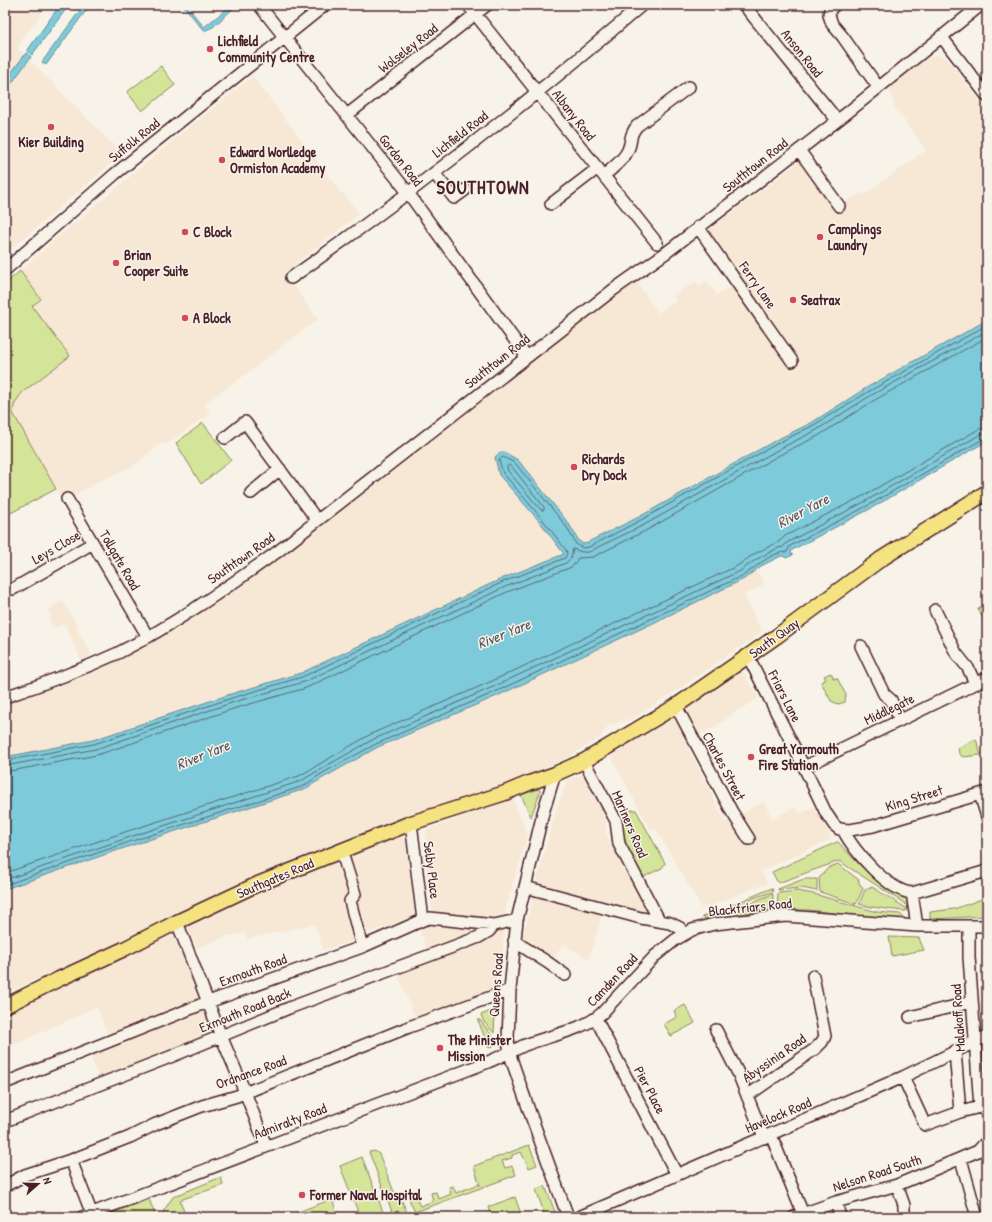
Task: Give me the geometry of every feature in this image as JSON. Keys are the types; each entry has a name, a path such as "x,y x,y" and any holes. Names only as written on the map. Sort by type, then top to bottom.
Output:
{"main road":[{"name":"South Quay","path":"555,774 584,761 676,706 748,656 881,559 987,492"},
{"name":"Southgates Road","path":"5,1006 258,884 410,823 505,793 555,774"}],"street":[{"name":"Gordon Road","path":"259,5 409,193 527,357"},
{"name":"Suffolk Road","path":"5,270 115,174 325,5"},
{"name":"Albany Road","path":"468,5 657,243"},
{"name":"Wolseley Road","path":"347,115 487,5"},
{"name":"Lichfield Road","path":"291,278 409,193 538,92 642,5"},
{"name":"Anson Road","path":"744,5 837,120"},
{"name":"Southtown Road","path":"5,697 45,684 120,652 148,637 229,586 317,520 620,285 667,252 799,150 981,5"},
{"path":"831,6 829,15 832,24 843,37 878,87"},
{"path":"941,36 987,96"},
{"path":"551,204 625,155 629,149 631,133 637,126 689,87"},
{"path":"799,150 839,206"},
{"path":"434,173 454,198 465,190"},
{"name":"Ferry Lane","path":"698,227 792,361"},
{"path":"225,438 245,422 317,520"},
{"path":"251,492 280,469"},
{"name":"Tollgate Road","path":"67,499 148,637"},
{"name":"Leys Close","path":"13,589 93,543"},
{"path":"935,610 956,654 968,668 976,683"},
{"path":"862,646 884,694 891,700 900,720"},
{"name":"Friars Lane","path":"748,656 826,813 834,825 846,830 853,847 877,873 899,890 912,893"},
{"name":"Middlegate","path":"804,767 987,678"},
{"name":"Charles Street","path":"676,706 732,812 749,839"},
{"name":"Mariners Road","path":"584,761 616,821 620,844 659,920"},
{"name":"Queens Road","path":"555,774 517,920 510,990 508,1039 510,1054 530,1114 568,1217"},
{"path":"984,793 987,818"},
{"name":"King Street","path":"846,830 873,826 984,793"},
{"name":"Selby Place","path":"410,823 423,920"},
{"path":"341,850 355,894 350,901 362,947"},
{"path":"917,926 912,893 987,871"},
{"path":"525,887 641,918 670,923 680,928 684,934"},
{"name":"Blackfriars Road","path":"684,934 700,928 729,922 786,916 917,926 987,926"},
{"name":"Exmouth Road","path":"5,1083 208,1002 362,947 423,920 430,918 494,925 517,920"},
{"path":"177,922 220,1036 245,1092 266,1146"},
{"name":"Exmouth Road Back","path":"5,1120 282,1011 479,937 489,931 494,925"},
{"name":"Malakoff Road","path":"969,927 975,1041 985,1110"},
{"name":"Camden Road","path":"510,1054 524,1046 596,1019 655,956 684,934"},
{"path":"514,942 565,975"},
{"name":"Abyssinia Road","path":"747,1096 815,1049 826,1036 813,976"},
{"name":"Ordnance Road","path":"5,1186 25,1175 71,1160 130,1137 156,1124 202,1106 245,1092 409,1027 510,990"},
{"path":"910,1017 972,1002"},
{"name":"Pier Place","path":"596,1019 678,1175"},
{"path":"716,1030 767,1136 799,1215"},
{"name":"Havelock Road","path":"579,1217 903,1077 987,1036"},
{"path":"955,1051 960,1112"},
{"name":"Admiralty Road","path":"89,1216 266,1146 510,1054"},
{"path":"903,1077 925,1125 960,1112 985,1110 987,1116"},
{"name":"Nelson Road South","path":"799,1215 836,1202 897,1185 978,1151 987,1141"},
{"path":"961,1158 977,1217"},
{"path":"71,1160 89,1216"},
{"path":"897,1185 904,1204 904,1217"},
{"path":"836,1202 840,1217"}],"shaded area":[{"path":"5,5 47,5 17,47 122,154 10,250 5,246"},
{"path":"937,55 947,59 985,108 987,107 987,320 866,388 811,423 778,439 639,517 588,543 501,579 301,673 231,694 93,740 5,757 5,697 148,637 374,483 426,441 598,309 637,283 658,313 676,301 674,296 696,281 699,287 707,281 717,295 737,282 706,231 756,195 803,158 836,208 862,192 864,195 926,150 895,108 890,90 892,85 926,59"},
{"path":"253,76 342,194 343,193 359,214 284,273 318,319 204,404 210,414 167,444 161,443 133,466 98,482 63,502 56,489 5,516 5,284 58,237 165,147"},
{"path":"757,570 764,584 744,595 762,632 635,717 608,726 600,738 565,759 477,796 305,855 256,875 183,910 170,918 5,994 5,889 133,845 305,789 378,747 497,696 647,626 744,579"},
{"path":"62,600 79,628 77,629 92,655 81,660 65,624 53,628 49,618 52,617 48,611"},
{"path":"742,670 758,698 722,722 686,743 725,822 764,802 772,819 796,807 799,814 816,806 831,839 761,871 767,883 702,909 656,829 651,831 610,755"},
{"path":"585,773 606,816 606,834 632,878 647,912 626,908 538,885 536,883 555,815 567,781"},
{"path":"512,798 528,835 506,906 500,989 464,1003 415,1017 397,972 429,958 420,930 431,925 432,912 426,866 426,830"},
{"path":"404,833 415,917 362,935 356,940 323,950 315,924 247,939 246,933 227,936 197,948 187,927 187,923 287,878"},
{"path":"539,895 602,914 589,960 564,944 548,964 522,941 533,898"},
{"path":"171,936 175,938 213,1035 99,1080 90,1055 110,1039 97,1007 5,1049 5,1013 105,965"}],"green space":[{"path":"161,66 175,85 142,111 127,92"},
{"path":"20,271 41,299 32,306 70,356 23,392 16,401 13,410 13,413 56,489 5,516 5,284"},
{"path":"203,423 231,460 201,484 176,443"},
{"path":"984,606 987,608 987,626 978,608"},
{"path":"831,673 834,679 837,678 846,695 845,702 838,704 831,701 821,682 826,679 824,676"},
{"path":"976,739 981,755 963,757 959,754 958,748"},
{"path":"538,789 540,792 531,817 521,795"},
{"path":"631,810 636,810 665,863 662,868 641,878 622,842 618,817"},
{"path":"837,842 861,866 886,887 905,898 909,897 910,907 839,861 778,883 772,872"},
{"path":"838,864 859,880 859,883 863,889 856,904 820,892 819,878 828,868"},
{"path":"804,879 817,879 817,891 802,888 778,890 778,889"},
{"path":"872,887 906,908 906,911 859,904 865,890"},
{"path":"772,888 773,892 754,898 733,912 732,905"},
{"path":"797,891 814,894 877,912 900,914 908,921 808,910 777,909 778,893"},
{"path":"773,894 773,910 736,914 757,900"},
{"path":"987,896 987,916 930,919 930,912 954,909"},
{"path":"726,908 731,914 730,916 706,919 702,917"},
{"path":"889,937 919,938 924,950 892,956"},
{"path":"685,1005 695,1023 671,1036 664,1024 677,1017 674,1011"},
{"path":"491,1011 495,1013 494,1033 484,1022 481,1015"},
{"path":"478,1020 480,1020 493,1037 494,1045 489,1048"},
{"path":"529,1145 537,1165 529,1168 521,1152 512,1155 512,1158 502,1161 505,1168 512,1166 516,1175 415,1212 410,1202 410,1198 415,1196 420,1206 433,1201 431,1193 436,1192 439,1199 451,1194 449,1187 453,1186 456,1193 479,1184 480,1186 474,1166"},
{"path":"375,1151 379,1154 396,1197 402,1201 409,1217 394,1217 369,1152"},
{"path":"362,1157 385,1217 360,1217 340,1166"},
{"path":"221,1177 223,1185 180,1200 186,1217 163,1217 164,1210 173,1197"},
{"path":"545,1186 557,1217 536,1217 544,1213 536,1189"},
{"path":"515,1197 522,1217 491,1217 488,1207"},
{"path":"149,1199 156,1217 102,1217"},
{"path":"332,1199 338,1217 285,1217"}],"water":[{"path":"60,5 69,5 32,55 27,51"},
{"path":"84,5 90,5 46,65 42,62"},
{"path":"183,5 186,5 204,27 232,5 237,5 213,27 204,31"},
{"path":"26,53 31,57 5,92 5,81"},
{"name":"River Yare","path":"987,320 987,441 870,509 792,550 791,553 793,555 786,558 781,556 761,566 744,579 647,626 497,696 378,747 305,789 133,845 5,889 5,757 93,740 231,694 301,673 501,579 564,554 540,522 499,475 495,457 501,452 504,452 518,460 569,524 579,541 583,544 588,543 639,517 778,439 811,423 866,388"}],"place":[{"name":"Lichfield Community Centre","path":"210,49"},
{"name":"Kier Building","path":"51,127"},
{"name":"Edward Worlledge Ormiston Academy","path":"222,160"},
{"name":"C Block","path":"185,232"},
{"name":"Camplings Laundry","path":"820,237"},
{"name":"Brian Cooper Suite","path":"116,263"},
{"name":"Seatrax","path":"793,300"},
{"name":"A Block","path":"185,318"},
{"name":"Richards Dry Dock","path":"574,467"},
{"name":"Great Yarmouth Fire Station","path":"751,757"},
{"name":"The Minister Mission","path":"440,1048"},
{"name":"Former Naval Hospital","path":"302,1195"}],"district":[{"name":"SOUTHTOWN","path":"483,188"}]}
